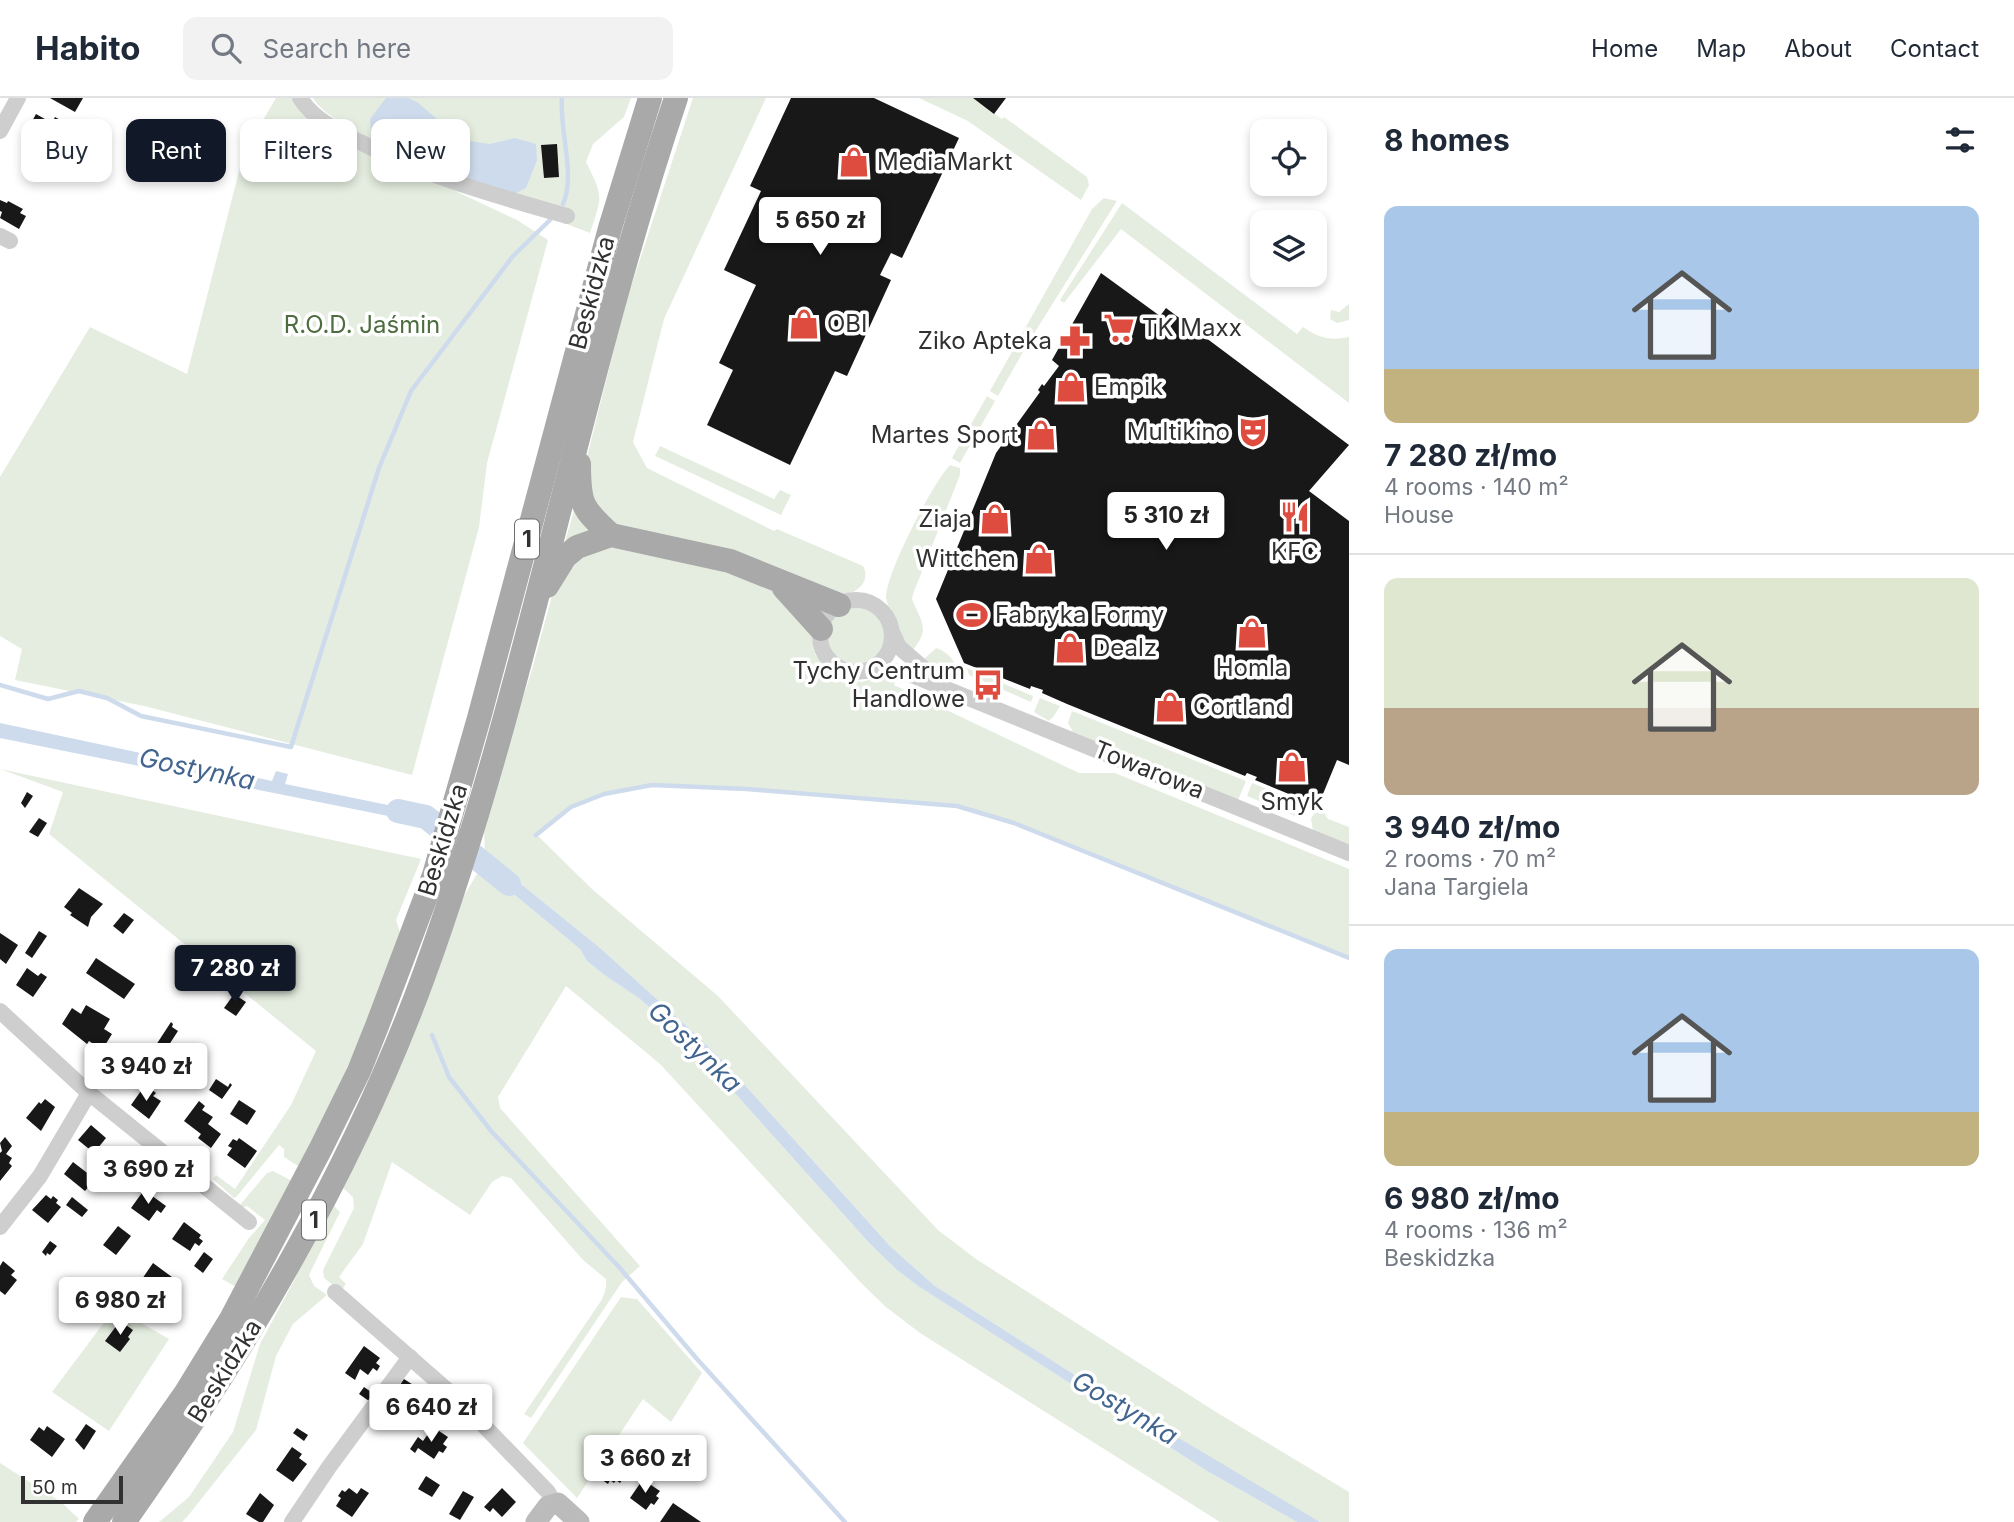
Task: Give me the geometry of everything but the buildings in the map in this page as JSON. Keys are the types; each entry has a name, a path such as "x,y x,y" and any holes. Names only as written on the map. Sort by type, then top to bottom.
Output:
{"main road":[{"name":"Beskidzka","path":"124,1522 183,1438 256,1322 321,1208 393,1054 468,800 615,208 650,98"},
{"name":"Beskidzka","path":"468,800 531,614 646,189 676,98"},
{"path":"579,431 578,491 588,512 611,535"},
{"path":"531,614 565,557 577,547 611,535 715,557 747,567 839,605"},
{"path":"776,580 801,604 821,629"},
{"name":"Beskidzka","path":"95,1522 209,1355 252,1282 359,1070 444,883"}],"street":[{"path":"0,131 18,98"},
{"path":"300,98 316,116 329,125 412,168 477,191 567,216"},
{"path":"852,600 863,601 884,612 893,634 892,646 878,666 855,673 844,670 833,664 821,647 821,629 831,611 839,605 852,600"},
{"name":"Towarowa","path":"893,634 899,647 948,690"},
{"name":"Towarowa","path":"867,671 902,671 1349,853"},
{"path":"0,1011 89,1093 249,1222"},
{"path":"0,1227 40,1176 89,1093"},
{"path":"335,1292 462,1403 548,1492 554,1503"},
{"path":"292,1522 410,1357"},
{"path":"536,1522 548,1506 554,1503 562,1505 579,1522"}],"green space":[{"name":"R.O.D. Jaśmin","path":"276,98 293,98 310,119 264,119"},
{"path":"313,98 631,98 624,117 593,144 586,162 599,197 590,233 461,182 470,182 470,119 371,119 371,140 357,133 357,119 336,119"},
{"path":"693,98 766,98 664,319 633,442 647,468 774,531 777,529 863,566 865,578 860,587 845,596 840,597 631,533 594,512 586,461 625,305"},
{"path":"919,98 973,98 1002,119 1004,117 1087,177 1089,185 1081,200 968,121"},
{"name":"R.O.D. Jaśmin","path":"357,145 371,151 371,182 436,182 517,220 548,240 487,463 479,527 412,775 144,706 15,680 22,649 0,636 0,477 90,327 187,374 240,168 240,182 357,182"},
{"path":"1104,198 1117,201 998,396 990,391 1092,209"},
{"path":"1122,203 1297,334 1303,327 1325,338 1349,337 1349,403 1121,229 1064,303 1060,300"},
{"path":"1349,304 1349,320 1337,323 1330,319 1331,310 1339,312"},
{"path":"987,396 995,401 960,463 952,458"},
{"path":"660,446 774,499 780,490 791,495 781,515 655,456"},
{"path":"950,465 960,468 960,475 913,594 912,599 923,632 911,652 889,608 886,597 888,585 912,529"},
{"path":"575,507 600,533 563,549"},
{"path":"598,545 714,564 766,587 789,603 810,625 815,654 835,677 862,682 882,676 897,677 894,685 1079,773 1115,773 1349,869 1349,958 1014,823 957,806 652,785 604,794 571,807 537,835 593,890 718,996 938,1230 976,1259 1216,1412 1349,1492 1349,1522 1320,1522 1100,1391 935,1286 890,1246 725,1063 691,1030 599,947 485,855 484,829 490,797 531,673 556,581"},
{"path":"850,608 862,608 881,621 886,638 884,650 873,663 862,668 850,668 831,655 826,644 826,632 839,613"},
{"path":"936,648 952,659 959,678 922,661"},
{"path":"967,668 1033,696 1031,702 969,675"},
{"path":"1040,698 1060,706 1049,721 1034,712"},
{"path":"1072,711 1246,781 1238,800 1073,732 1068,723"},
{"path":"0,769 421,859 396,920 401,935 368,1022 301,1168 284,1157 284,1149 279,1145 234,1198 213,1179 216,1175 235,1189 291,1105 316,1051 49,834 63,792"},
{"path":"1252,783 1302,803 1295,816 1247,796"},
{"path":"1316,810 1324,813 1328,819 1349,827 1349,846 1313,831 1311,819"},
{"path":"481,867 580,949 587,961 640,999 689,1042 870,1244 897,1270 1207,1471 1297,1522 1220,1522 920,1333 864,1286 660,1064 566,986 498,1097 500,1108 640,1266 622,1282 531,1418 524,1414 601,1301 606,1279 583,1260 511,1178 502,1176 492,1182 470,1215 392,1162 363,1244 339,1277 346,1284 341,1291 324,1278 323,1270 354,1208 353,1197 343,1188 392,1085 464,896"},
{"path":"273,1171 294,1182 238,1288 222,1279 249,1238 265,1220 247,1206 239,1206 267,1173"},
{"path":"334,1206 340,1212 309,1275 314,1286 327,1295 293,1324 276,1356 256,1430 182,1522 159,1522 189,1497 233,1432 260,1344"},
{"path":"621,1297 637,1299 702,1373 671,1422 643,1399 577,1498 523,1443"},
{"path":"115,1308 169,1339 109,1431 52,1392"},
{"path":"0,1463 61,1502 79,1519 76,1522 0,1522"}],"water":[{"path":"386,98 408,98 437,119 371,119 371,134 370,119"},
{"path":"515,138 536,144 537,160 526,188 514,194 470,181 470,141 490,144"},
{"path":"0,723 272,781 276,771 288,774 285,784 432,814 428,824 0,738"},
{"path":"485,855 599,947 691,1030 725,1063 890,1246 935,1286 1100,1391 1320,1522 1297,1522 1207,1471 897,1270 870,1244 689,1042 640,999 587,961 580,949 481,867"}],"waterway":[{"path":"562,98 568,166 567,192 563,204"},
{"path":"0,685 48,699 79,691 107,698 141,716 291,747 379,468 411,391 513,256 550,220"},
{"path":"536,835 571,807 604,794 652,785 747,789 957,806 1014,823 1349,958"},
{"name":"Gostynka","path":"398,811 426,817 509,884"},
{"path":"432,1035 449,1077 492,1132 619,1267 697,1359 845,1522"}],"place":[{"name":"MediaMarkt","path":"854,162"},
{"name":"OBI","path":"804,324"},
{"name":"TK Maxx","path":"1119,328"},
{"name":"Ziko Apteka","path":"1075,341"},
{"name":"Empik","path":"1071,387"},
{"name":"Multikino","path":"1253,432"},
{"name":"Martes Sport","path":"1041,435"},
{"name":"KFC","path":"1295,517"},
{"name":"Ziaja","path":"995,519"},
{"name":"Wittchen","path":"1039,559"},
{"name":"Fabryka Formy","path":"972,615"},
{"name":"Homla","path":"1252,633"},
{"name":"Dealz","path":"1070,648"},
{"name":"Tychy Centrum Handlowe","path":"988,685"},
{"name":"Cortland","path":"1170,707"},
{"name":"Smyk","path":"1292,767"}]}
